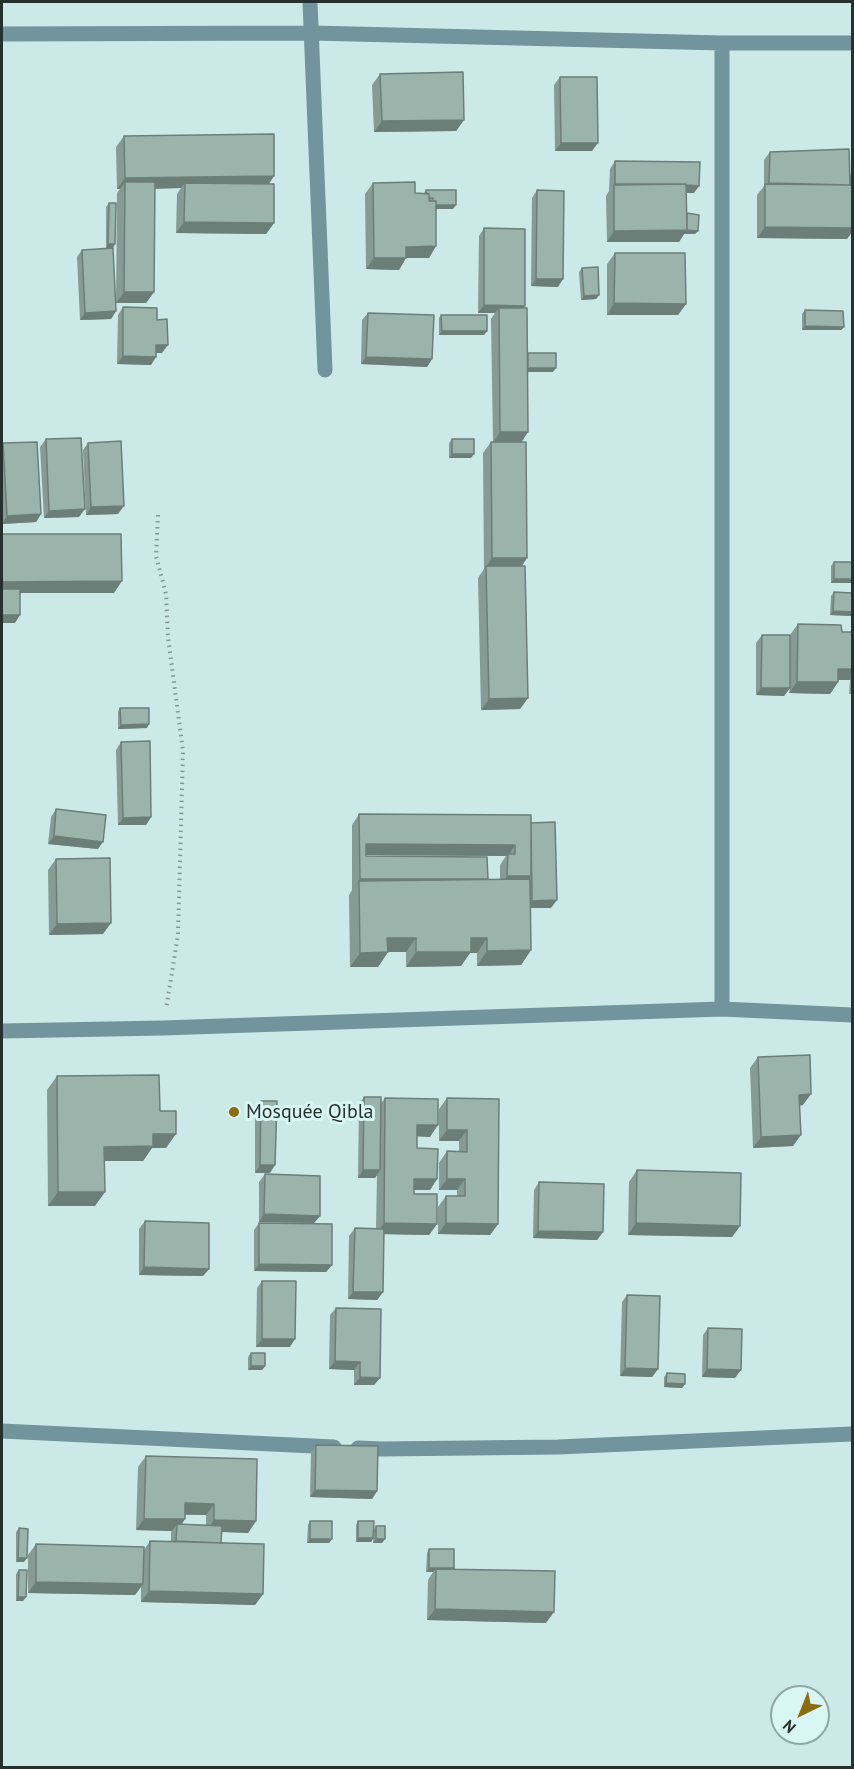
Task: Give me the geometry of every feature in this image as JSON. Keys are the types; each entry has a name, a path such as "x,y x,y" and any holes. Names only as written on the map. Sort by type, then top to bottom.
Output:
{"street":[{"path":"310,2 325,370"},
{"path":"2,34 312,33 722,43 852,43"},
{"path":"722,43 723,1009"},
{"path":"2,1031 163,1028 723,1009 852,1016"},
{"path":"2,1431 382,1449 558,1447 852,1434"}],"path":[{"path":"158,515 156,556 166,594 168,638 183,751 178,935 163,1028"}],"building":[{"path":"463,72 464,120 382,121 380,74"},
{"path":"560,77 597,77 598,143 561,143"},
{"path":"274,134 274,176 125,178 124,136"},
{"path":"849,149 850,185 769,183 770,152"},
{"path":"615,161 700,162 699,186 615,184"},
{"path":"125,182 155,182 154,292 124,292"},
{"path":"415,182 415,193 429,194 429,201 436,201 436,246 406,247 406,258 374,258 373,183"},
{"path":"185,183 274,184 274,223 184,222"},
{"path":"686,184 687,230 614,231 614,185"},
{"path":"765,184 852,185 852,228 765,227"},
{"path":"426,190 456,190 456,205 436,205 436,201 429,198"},
{"path":"537,190 564,191 563,279 536,279"},
{"path":"109,203 116,203 115,244 108,244"},
{"path":"687,213 699,215 698,231 687,230"},
{"path":"484,228 525,229 525,306 484,305"},
{"path":"113,248 116,311 85,313 82,250"},
{"path":"615,253 685,253 686,304 614,303"},
{"path":"598,267 599,295 584,296 582,268"},
{"path":"123,307 157,308 157,320 167,319 168,345 156,345 156,357 123,356"},
{"path":"499,308 527,308 528,432 500,432"},
{"path":"805,310 843,311 844,327 805,326"},
{"path":"368,313 434,315 432,359 366,357"},
{"path":"441,315 487,315 487,331 442,331"},
{"path":"528,353 556,353 556,368 528,368"},
{"path":"81,438 85,509 49,511 46,439"},
{"path":"452,439 474,439 474,454 452,454"},
{"path":"121,441 124,506 91,507 88,443"},
{"path":"37,442 41,514 7,516 3,443"},
{"path":"491,442 526,442 527,558 492,558"},
{"path":"2,534 121,534 122,581 2,582"},
{"path":"834,562 852,562 852,579 834,579"},
{"path":"486,566 525,566 528,698 489,699"},
{"path":"2,589 20,589 20,615 2,615"},
{"path":"834,592 852,593 852,612 833,611"},
{"path":"798,624 841,625 842,632 852,632 852,669 838,669 838,682 797,682"},
{"path":"762,635 790,635 790,688 761,688"},
{"path":"120,708 149,708 149,724 121,725"},
{"path":"150,741 151,817 123,818 121,742"},
{"path":"56,809 106,815 103,842 54,836"},
{"path":"359,814 531,815 531,876 507,876 508,854 515,854 515,845 366,844 366,856 487,857 488,879 360,879"},
{"path":"555,822 557,900 532,901 531,823"},
{"path":"110,858 111,923 57,924 56,859"},
{"path":"530,879 531,950 487,951 487,938 471,938 471,952 416,952 416,938 387,938 388,952 360,953 359,881"},
{"path":"810,1055 811,1094 799,1095 801,1135 761,1137 758,1057"},
{"path":"159,1075 160,1111 176,1111 176,1134 153,1134 153,1146 104,1147 105,1192 58,1192 57,1076"},
{"path":"364,1097 381,1097 380,1170 363,1170"},
{"path":"385,1098 438,1099 438,1125 417,1125 417,1148 438,1149 437,1179 414,1179 414,1194 437,1194 437,1224 384,1223"},
{"path":"447,1098 499,1099 498,1224 446,1223 446,1196 465,1196 465,1179 447,1179 447,1151 467,1152 467,1130 447,1130"},
{"path":"261,1101 277,1101 275,1165 260,1165"},
{"path":"637,1170 741,1173 740,1226 636,1223"},
{"path":"265,1174 320,1176 320,1216 264,1214"},
{"path":"539,1182 604,1184 603,1232 538,1231"},
{"path":"145,1221 209,1223 209,1269 144,1267"},
{"path":"259,1223 332,1224 332,1265 259,1264"},
{"path":"355,1228 384,1229 383,1292 353,1292"},
{"path":"262,1281 296,1281 295,1339 262,1339"},
{"path":"627,1295 660,1296 658,1369 625,1368"},
{"path":"336,1308 381,1309 380,1378 360,1377 360,1362 335,1361"},
{"path":"708,1328 742,1329 741,1370 707,1369"},
{"path":"251,1353 265,1353 265,1366 251,1366"},
{"path":"667,1373 685,1374 685,1384 666,1383"},
{"path":"316,1445 378,1446 377,1491 315,1490"},
{"path":"146,1456 257,1459 256,1521 214,1520 214,1504 185,1503 185,1519 144,1519"},
{"path":"310,1521 332,1521 332,1539 310,1539"},
{"path":"358,1521 374,1521 373,1538 358,1538"},
{"path":"177,1524 222,1526 221,1543 176,1541"},
{"path":"376,1526 385,1526 385,1539 376,1539"},
{"path":"19,1528 28,1529 27,1558 18,1558"},
{"path":"150,1541 264,1544 263,1594 149,1591"},
{"path":"36,1544 144,1547 143,1584 36,1582"},
{"path":"429,1549 454,1549 454,1568 429,1568"},
{"path":"436,1569 555,1571 554,1612 435,1609"},
{"path":"19,1570 27,1570 26,1597 18,1597"}],"place":[{"name":"Mosquée Qibla","path":"234,1112"}]}
